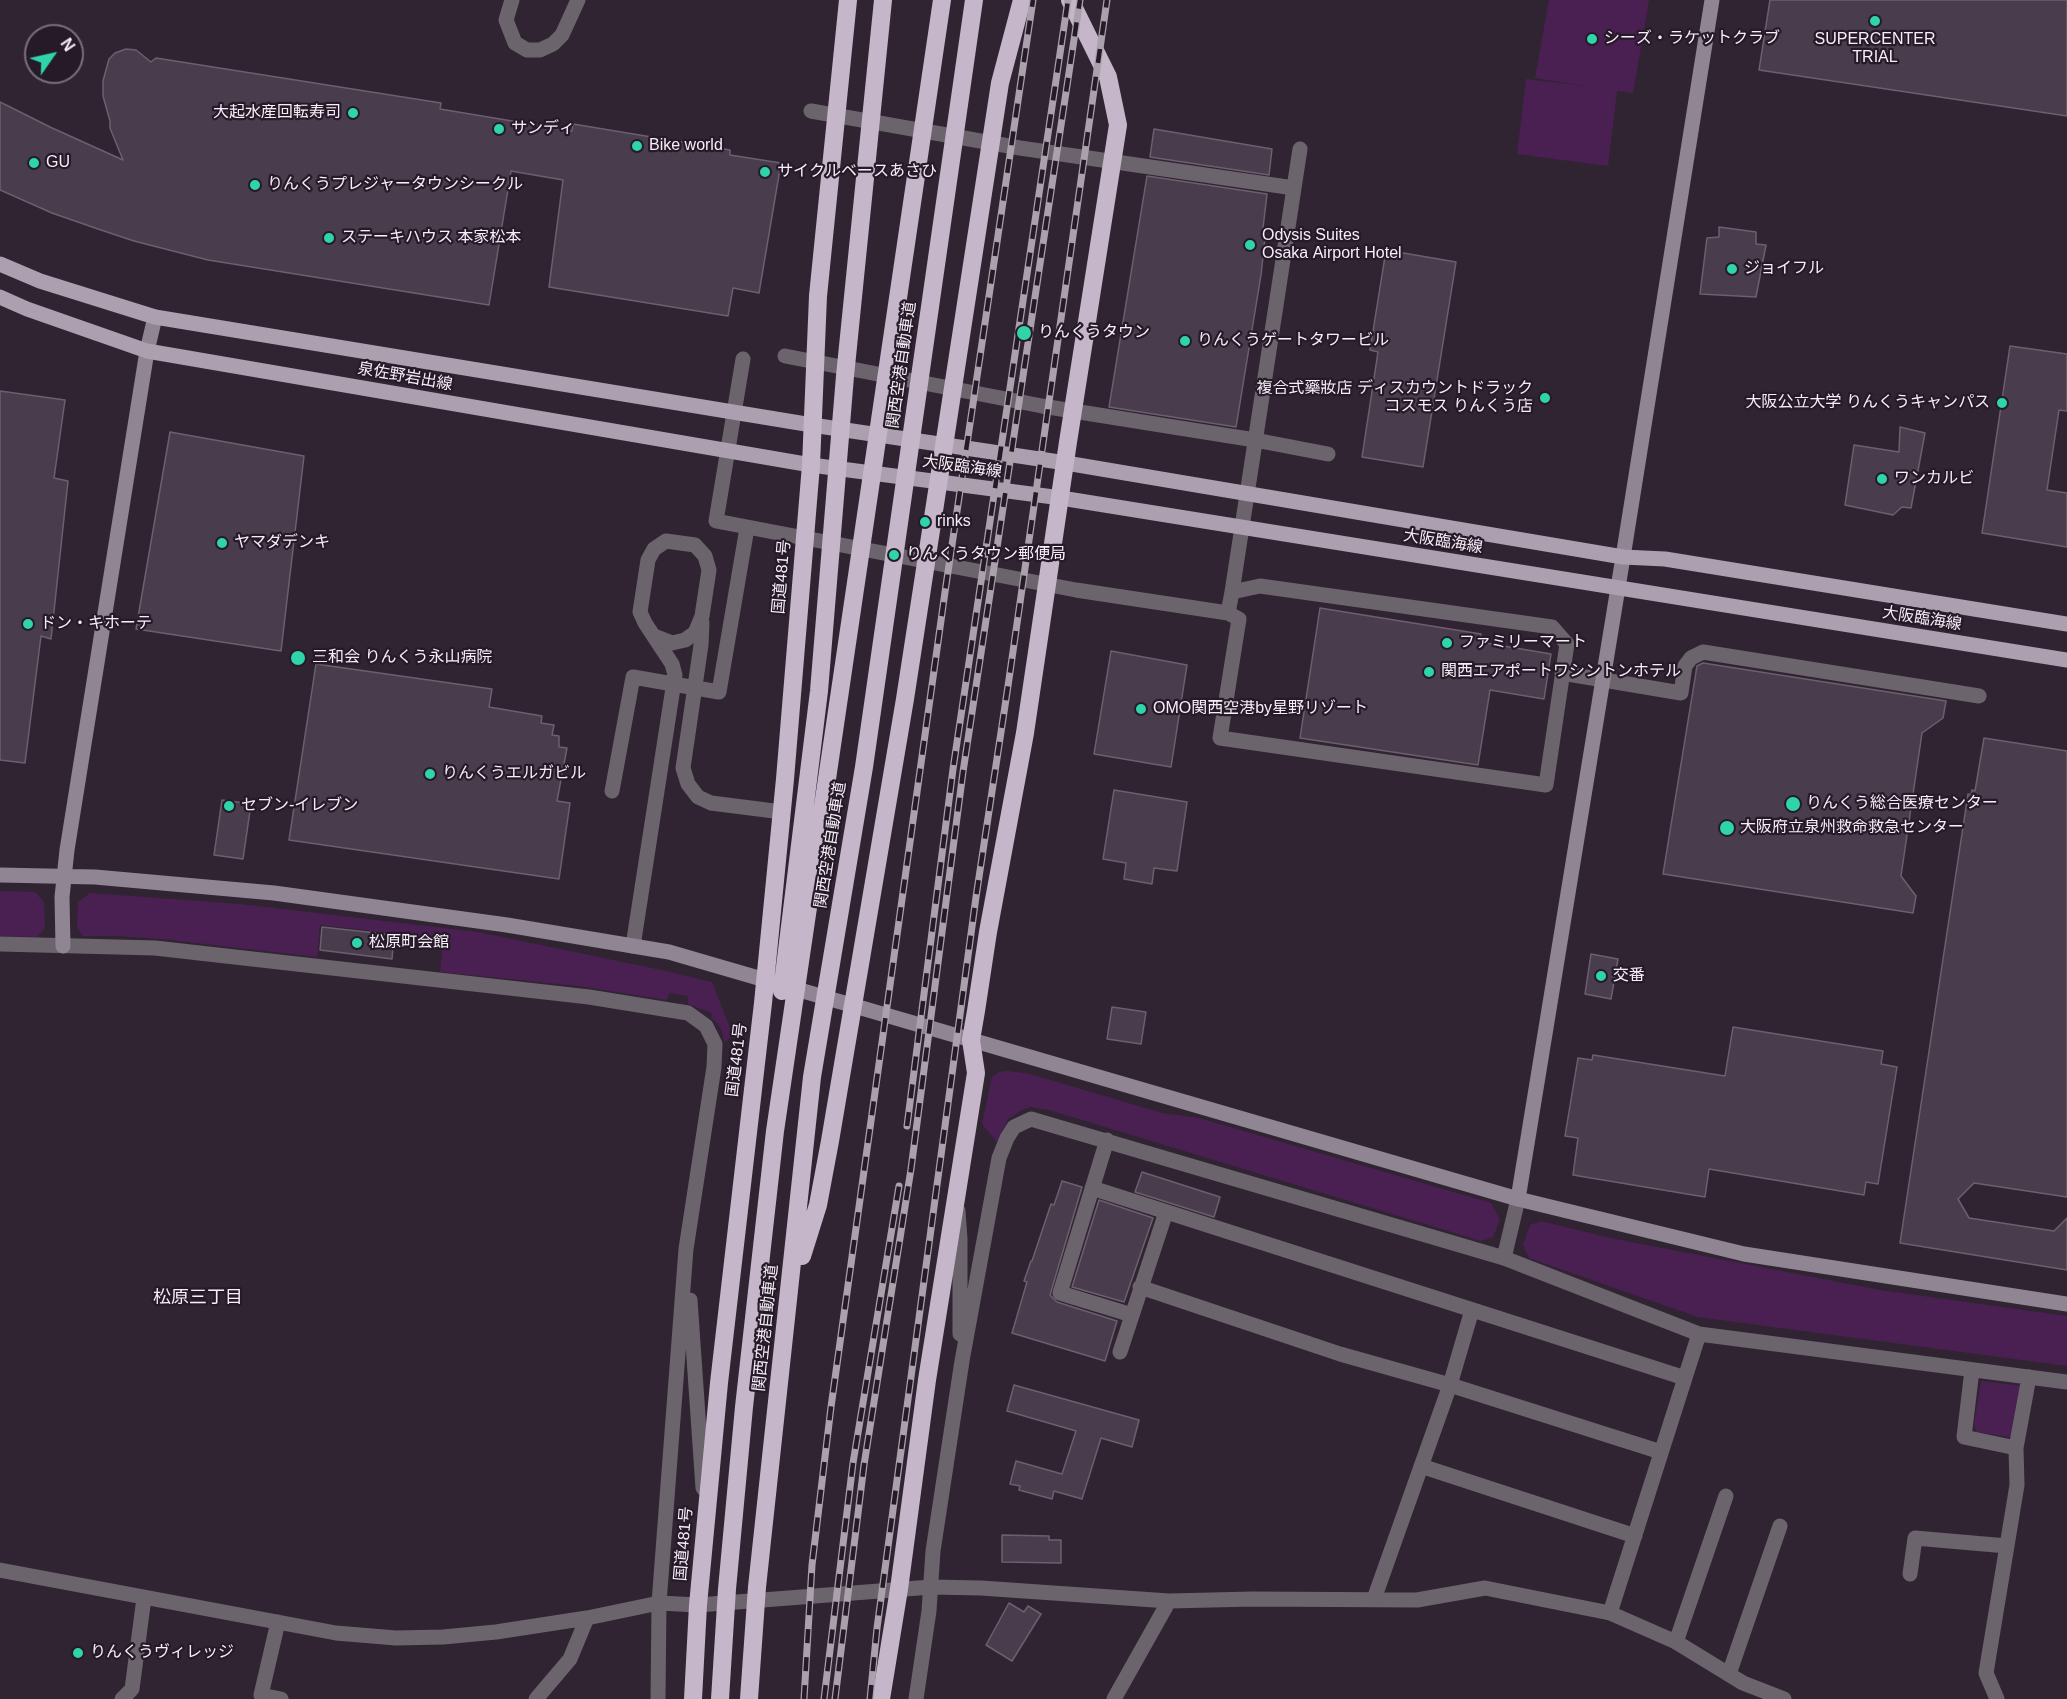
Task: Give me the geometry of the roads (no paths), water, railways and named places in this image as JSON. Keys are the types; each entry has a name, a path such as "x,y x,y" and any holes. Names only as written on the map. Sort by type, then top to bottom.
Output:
{"highway":[{"path":"775,1131 781,1003 819,691 848,353 883,0"},
{"name":"関西空港自動車道","path":"720,1699 727,1589 744,1407 775,1131 942,0"},
{"name":"関西空港自動車道","path":"748,1699 757,1587 812,1077 864,766 974,0"},
{"path":"790,1297 818,1205 830,1141 907,688 996,105 1022,0"},
{"path":"881,1699 899,1589 927,1380 976,1072 971,1040 988,932 1025,733 1118,125 1108,77 1070,0"},
{"name":"国道481号","path":"693,1699 698,1605 719,1383 782,812 811,465 818,296 846,9"}],"main road":[{"name":"泉佐野岩出線","path":"0,264 40,281 155,316 812,425"},
{"name":"泉佐野岩出線","path":"0,297 27,309 147,351 811,465"},
{"name":"大阪臨海線","path":"812,425 1066,463 1623,557 1665,559 2067,624"},
{"name":"大阪臨海線","path":"811,465 1061,498 2067,660"}],"street":[{"path":"512,0 506,20 515,43 527,50 540,50 553,44 562,35 578,0"},
{"path":"1504,1258 1518,1200 1712,0"},
{"path":"811,111 1020,148 1294,188"},
{"path":"1228,613 1300,149"},
{"path":"63,946 62,897 69,839 147,351 155,316"},
{"path":"785,356 1042,406 1328,454"},
{"path":"743,358 716,522 1076,590 1228,613 1239,619 1220,738 1546,785 1567,644 1552,627 1260,585 1232,592"},
{"path":"612,791 633,677 719,692 747,528"},
{"path":"633,946 675,675 672,664 640,612 648,560 654,549 666,541 695,545 705,556 709,570 702,616 701,645 683,768 688,784 698,796 711,803 782,812"},
{"path":"654,636 672,643 685,640 695,633 702,616"},
{"path":"1562,673 1681,693 1685,666 1691,658 1703,652 1979,696"},
{"path":"0,875 65,876 274,893 507,925 669,952 1518,1200 1744,1254 2067,1304"},
{"path":"0,944 155,948 589,997 688,1013 706,1026 715,1044 714,1067 686,1249 659,1603 658,1699"},
{"path":"916,1699 931,1587 933,1551 962,1361 999,1158 1007,1137 1014,1127 1031,1119 1504,1258 1698,1334 2067,1382"},
{"path":"1107,1140 1060,1293 1132,1315"},
{"path":"1092,1188 1685,1378"},
{"path":"957,1190 962,1361"},
{"path":"1120,1352 1166,1212"},
{"path":"686,1249 706,1522"},
{"path":"1140,1287 1340,1354 1450,1385 1661,1452"},
{"path":"1374,1599 1450,1385 1472,1310"},
{"path":"1610,1613 1698,1334"},
{"path":"1972,1370 1964,1437 2016,1448"},
{"path":"1997,1699 1986,1673 2017,1485 2016,1448 2029,1377"},
{"path":"1421,1466 1635,1536"},
{"path":"1676,1642 1726,1496"},
{"path":"1729,1674 1780,1526"},
{"path":"1910,1574 1915,1538 2007,1546"},
{"path":"0,1570 336,1633 396,1638 444,1637 496,1632 587,1618 659,1603 698,1605 931,1587 981,1588 1169,1601 1417,1600 1485,1588 1610,1613 1676,1642 1743,1683 1784,1699"},
{"path":"123,1699 132,1689 144,1598"},
{"path":"1114,1699 1169,1601"},
{"path":"536,1699 570,1659 587,1618"},
{"path":"278,1622 261,1695 281,1699"}],"railway":[{"path":"804,1699 812,1565 831,1407 945,592 1033,0"},
{"path":"907,1126 953,769 1068,0"},
{"path":"835,1699 864,1465 911,1169 963,772 1080,0"},
{"path":"870,1699 877,1628 976,897 1107,0"},
{"path":"824,1699 853,1463 899,1186"}],"place":[{"name":"SUPERCENTER TRIAL","path":"1875,21"},
{"name":"シーズ・ラケットクラブ","path":"1592,39"},
{"name":"大起水産回転寿司","path":"353,113"},
{"name":"サンディ","path":"499,129"},
{"name":"Bike world","path":"637,146"},
{"name":"GU","path":"34,163"},
{"name":"サイクルベースあさひ","path":"765,172"},
{"name":"りんくうプレジャータウンシークル","path":"255,185"},
{"name":"ステーキハウス 本家松本","path":"329,238"},
{"name":"Odysis Suites Osaka Airport Hotel","path":"1250,245"},
{"name":"ジョイフル","path":"1732,269"},
{"name":"りんくうタウン","path":"1024,333"},
{"name":"りんくうゲートタワービル","path":"1185,341"},
{"name":"複合式藥妝店 ディスカウントドラック コスモス りんくう店","path":"1545,398"},
{"name":"大阪公立大学 りんくうキャンパス","path":"2002,403"},
{"name":"ワンカルビ","path":"1882,479"},
{"name":"rinks","path":"925,522"},
{"name":"ヤマダデンキ","path":"222,543"},
{"name":"りんくうタウン郵便局","path":"894,555"},
{"name":"ドン・キホーテ","path":"28,624"},
{"name":"ファミリーマート","path":"1447,643"},
{"name":"三和会 りんくう永山病院","path":"298,658"},
{"name":"関西エアポートワシントンホテル","path":"1429,672"},
{"name":"OMO関西空港by星野リゾート","path":"1141,709"},
{"name":"りんくうエルガビル","path":"430,774"},
{"name":"りんくう総合医療センター","path":"1793,804"},
{"name":"セブン-イレブン","path":"229,806"},
{"name":"大阪府立泉州救命救急センター","path":"1727,828"},
{"name":"松原町会館","path":"357,943"},
{"name":"交番","path":"1601,976"},
{"name":"りんくうヴィレッジ","path":"78,1653"}],"district":[{"name":"松原三丁目","path":"198,1298"}]}
